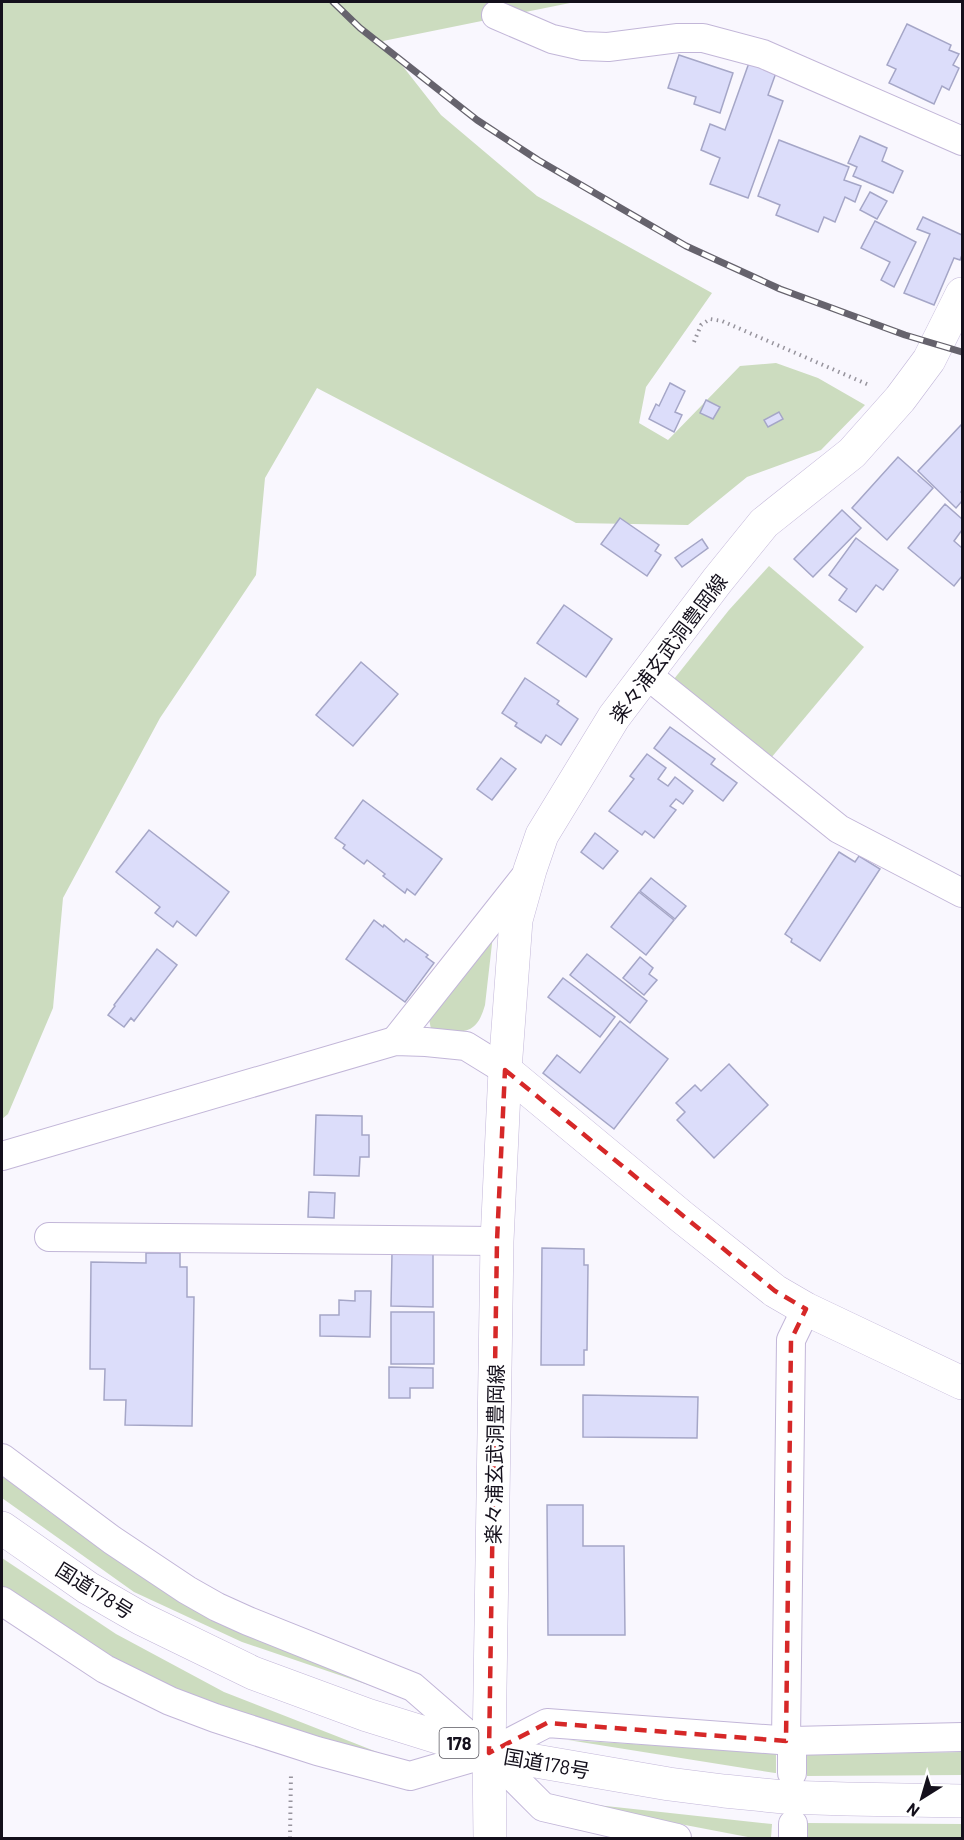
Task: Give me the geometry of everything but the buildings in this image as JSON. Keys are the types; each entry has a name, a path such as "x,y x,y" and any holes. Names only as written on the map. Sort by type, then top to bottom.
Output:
{"main road":[{"name":"楽々浦玄武洞豊岡線","path":"490,1839 489,1753 497,1241 505,1070 516,920 530,870 542,835 614,717 646,674 764,523 852,453 900,399 929,360 963,294"},
{"path":"505,1070 766,1284 806,1310 963,1383"},
{"name":"国道178号","path":"2,1528 88,1588 124,1609 244,1668 367,1715 489,1753 669,1784 724,1791 784,1797 963,1801"}],"street":[{"path":"496,15 552,39 583,46 608,47 678,38 703,38 763,54 963,141"},
{"path":"646,674 839,829 963,893"},
{"path":"395,1041 530,870"},
{"path":"2,1156 395,1041 466,1046 505,1070"},
{"path":"49,1237 497,1241"},
{"path":"792,1773 789,1741 791,1340 806,1310"},
{"path":"2,1458 112,1540 217,1607 413,1687 489,1753 543,1807 677,1839"},
{"path":"2,1601 105,1669 170,1701 291,1742 410,1776 489,1753 547,1724 789,1741 963,1737"}],"path":[{"path":"694,342 701,325 710,319 722,321 900,399"},
{"path":"290,1839 291,1742"}],"highlighted area":[{"path":"505,1070 775,1291 806,1309 791,1340 786,1741 547,1723 489,1753 497,1241"}],"green space":[{"path":"2,2 575,2 383,41 441,115 537,196 712,293 646,387 639,423 668,440 740,366 776,363 818,378 865,405 821,450 747,477 688,525 576,523 317,388 265,478 256,575 160,718 63,898 53,1008 8,1114 2,1119"},
{"path":"769,566 864,647 771,758 674,679 729,610"},
{"path":"493,935 485,1005 477,1023 467,1030 435,1032 431,1029 429,1019"},
{"path":"2,1476 51,1513 120,1559 392,1693 242,1642 134,1592 2,1498"},
{"path":"2,1558 116,1634 224,1692 400,1761 217,1706 165,1686 109,1658 2,1586"},
{"path":"568,1740 776,1753 776,1773 775,1773"},
{"path":"962,1752 962,1775 807,1776 804,1755"},
{"path":"560,1801 772,1824 771,1838 753,1838"},
{"path":"806,1823 962,1824 962,1838 805,1838"}],"railway":[{"path":"333,2 360,28 477,120 538,160 686,246 780,289 905,335 962,352"}]}
